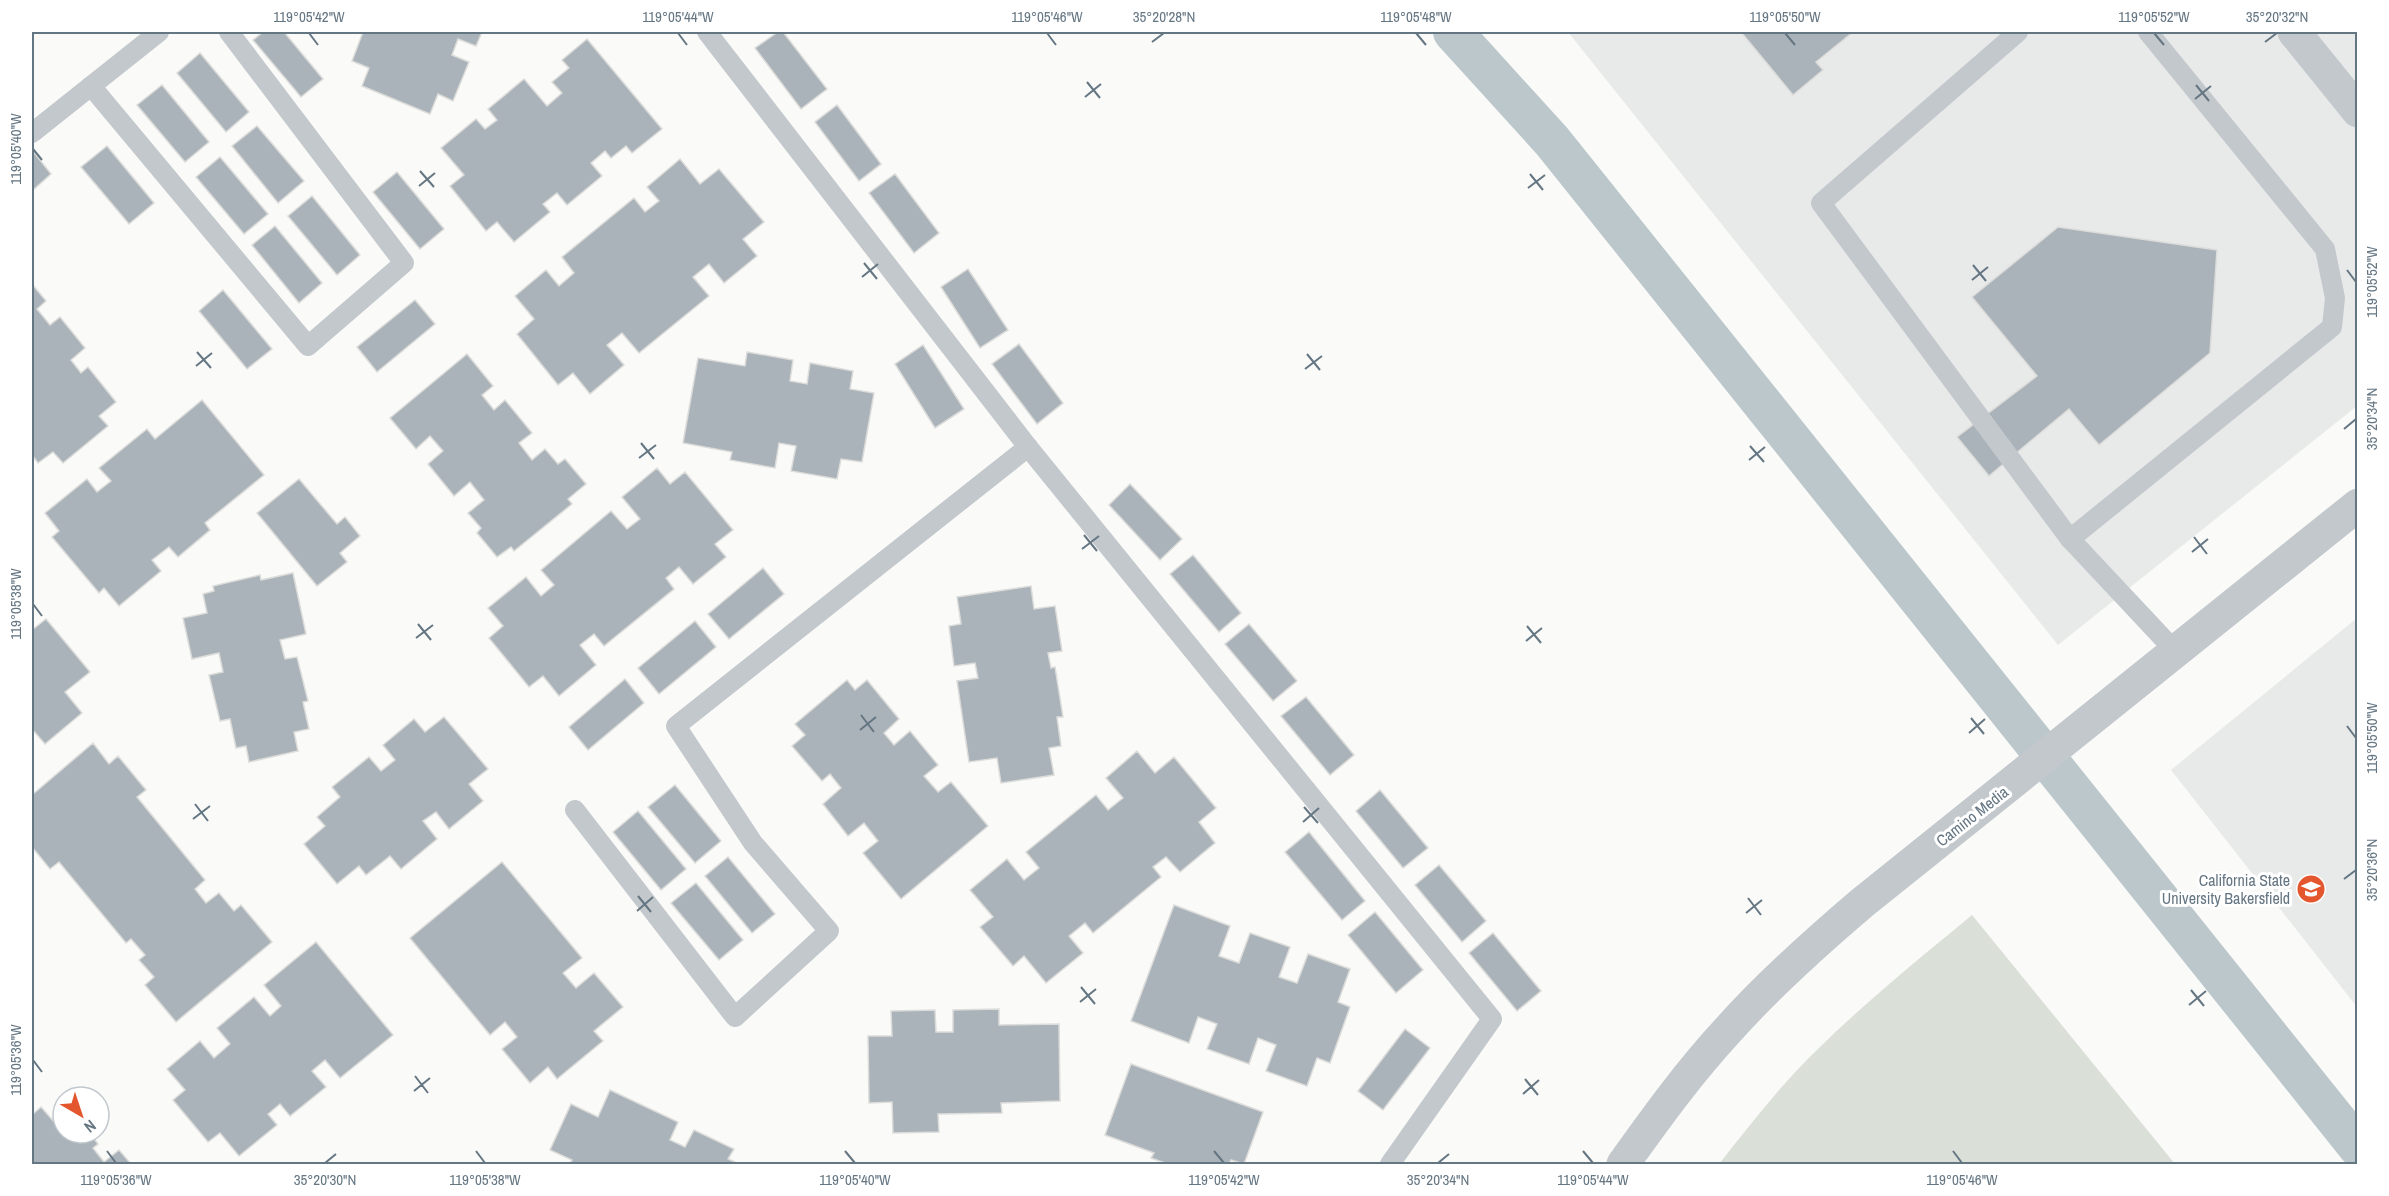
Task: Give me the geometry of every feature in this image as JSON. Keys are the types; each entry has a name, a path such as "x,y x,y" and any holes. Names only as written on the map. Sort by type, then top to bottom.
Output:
{"street":[{"path":"2294,32 2358,111"},
{"name":"Camino Media","path":"1623,1164 1662,1109 1728,1030 1800,957 1862,903 2358,505"}],"lane":[{"path":"32,133 159,32"},
{"path":"91,86 308,346 404,263 228,32"},
{"path":"707,32 1028,447 1492,1019 1390,1164"},
{"path":"2018,32 1821,202 2070,539 2176,652"},
{"path":"2070,539 2332,327 2336,298 2325,249 2148,32"},
{"path":"575,810 735,1017 829,931 753,843 676,726 1028,447"}],"shaded area":[{"path":"1568,32 2357,32 2357,406 2058,645"},
{"name":"California State University Bakersfield","path":"2357,618 2357,1007 2171,770"},
{"path":"1972,915 2175,1164 1719,1164 1780,1089 1820,1047 1875,996"}],"building":[{"path":"263,32 284,32 323,79 301,97 253,40"},
{"path":"363,32 482,32 476,46 458,39 452,55 469,62 453,101 438,94 430,114 362,86 369,68 352,61"},
{"path":"778,32 783,32 827,89 801,109 755,48"},
{"path":"1741,32 1853,32 1816,62 1823,70 1793,95"},
{"path":"587,39 662,129 632,153 626,146 611,158 605,151 591,163 602,176 567,205 557,193 543,204 550,212 514,242 497,222 486,231 450,186 464,175 441,148 476,119 485,129 497,120 488,109 524,79 547,106 562,93 552,82 569,68 562,60"},
{"path":"200,53 249,112 226,132 177,73"},
{"path":"162,85 209,142 185,162 137,105"},
{"path":"837,105 881,164 859,181 815,122"},
{"path":"257,126 304,181 278,203 232,146"},
{"path":"107,146 154,203 129,224 81,167"},
{"path":"32,150 51,174 32,191"},
{"path":"220,157 268,214 244,234 196,177"},
{"path":"680,159 700,184 719,169 764,222 743,239 757,256 724,283 709,264 693,277 709,296 639,353 622,333 607,345 624,365 590,394 573,373 558,385 517,334 534,319 515,296 546,270 559,286 574,273 562,257 634,198 645,212 659,201 647,187"},
{"path":"397,172 444,229 420,249 373,192"},
{"path":"895,174 939,233 914,253 869,193"},
{"path":"312,196 360,255 337,275 288,216"},
{"path":"275,226 322,283 299,303 252,245"},
{"path":"2058,227 2217,250 2210,353 2099,445 2069,409 1989,476 1957,437 2037,376 1972,297"},
{"path":"968,269 1008,330 980,348 941,287"},
{"path":"32,284 46,301 37,309 50,325 60,317 85,348 71,360 81,373 88,367 116,402 99,416 108,426 63,463 53,452 38,463 32,455"},
{"path":"223,290 272,349 247,369 199,311"},
{"path":"415,300 435,324 377,372 357,347"},
{"path":"1019,344 1063,403 1037,424 992,364"},
{"path":"923,345 964,409 935,428 895,364"},
{"path":"747,352 793,360 790,381 807,384 810,363 853,371 850,389 874,393 862,462 841,459 837,479 791,471 796,446 779,443 775,468 730,460 732,452 683,443 698,358 745,366"},
{"path":"467,354 493,386 482,395 494,410 505,400 532,433 519,443 532,460 545,449 558,464 565,459 586,484 568,499 572,504 514,551 511,547 497,557 477,533 481,528 468,513 484,500 470,482 454,496 428,464 443,451 430,436 416,449 390,418"},
{"path":"202,400 264,475 205,523 210,530 178,557 169,547 152,560 161,571 119,606 104,588 99,593 52,537 59,531 45,513 87,479 97,492 111,481 99,468 147,429 155,439"},
{"path":"657,468 670,484 685,472 733,530 715,544 726,557 693,584 679,567 666,578 674,589 604,646 594,634 580,645 596,665 559,696 543,676 529,687 489,638 503,626 488,608 526,577 541,596 554,585 541,570 611,511 627,529 640,519 622,497"},
{"path":"299,479 337,524 345,517 360,536 340,553 347,562 317,586 257,513"},
{"path":"1130,484 1182,539 1160,560 1109,505"},
{"path":"1193,555 1241,613 1219,632 1170,574"},
{"path":"763,568 784,594 729,639 708,614"},
{"path":"293,573 306,634 280,640 285,659 297,657 308,701 303,702 309,729 294,732 298,751 249,762 246,746 236,748 230,719 220,721 209,675 223,672 219,653 192,659 183,618 207,613 203,594 214,591 213,586 260,575 261,580"},
{"path":"1031,586 1034,609 1055,606 1062,651 1048,653 1051,668 1055,667 1063,717 1057,717 1061,746 1049,748 1054,775 1001,783 997,758 969,762 957,681 978,678 975,663 954,666 949,626 961,624 957,597"},
{"path":"46,619 90,672 65,692 82,713 45,744 32,729 32,630"},
{"path":"695,621 716,647 659,694 638,668"},
{"path":"1249,624 1297,681 1273,701 1225,644"},
{"path":"625,679 644,703 588,750 569,727"},
{"path":"847,680 855,690 867,680 899,719 884,733 894,745 910,731 938,765 924,776 938,792 951,782 988,826 901,899 863,853 878,841 864,823 848,836 823,804 841,788 830,774 822,781 792,746 805,735 795,724"},
{"path":"1306,697 1354,755 1330,775 1281,716"},
{"path":"444,717 488,769 469,784 483,801 449,829 436,812 423,821 437,839 401,869 390,856 366,875 359,866 337,884 304,844 325,826 317,817 340,797 332,787 369,757 381,771 395,760 383,745 414,719 425,732"},
{"path":"93,743 109,764 118,756 146,790 137,797 205,880 195,889 206,903 219,893 234,911 241,905 272,942 176,1022 145,985 154,977 139,960 145,955 131,939 126,943 59,862 50,869 32,847 32,795"},
{"path":"1137,751 1155,773 1174,757 1216,808 1199,822 1215,843 1180,872 1166,857 1153,867 1161,877 1093,933 1085,923 1069,936 1083,953 1046,983 1024,956 1013,966 980,927 993,917 970,890 1007,859 1024,880 1039,868 1026,852 1096,795 1108,810 1123,798 1106,778"},
{"path":"675,785 721,841 695,863 648,807"},
{"path":"1380,790 1428,848 1403,868 1356,811"},
{"path":"638,811 686,869 661,890 613,832"},
{"path":"1309,832 1365,901 1342,920 1285,852"},
{"path":"728,857 775,914 752,933 705,876"},
{"path":"502,862 582,958 563,973 576,988 594,973 623,1007 594,1031 603,1041 557,1079 548,1067 530,1083 502,1049 517,1037 505,1022 490,1035 410,938"},
{"path":"1439,865 1486,921 1462,942 1415,885"},
{"path":"696,883 743,940 719,960 671,903"},
{"path":"1174,905 1230,926 1219,956 1239,963 1250,933 1290,947 1279,977 1297,983 1308,954 1350,969 1338,1002 1350,1007 1330,1063 1317,1058 1307,1086 1266,1071 1276,1045 1258,1038 1249,1064 1207,1049 1217,1024 1198,1017 1189,1043 1131,1021"},
{"path":"1375,912 1423,970 1396,993 1348,935"},
{"path":"1493,933 1541,991 1517,1011 1469,953"},
{"path":"316,942 393,1035 340,1078 325,1060 312,1071 326,1087 290,1116 280,1104 268,1114 277,1125 239,1156 220,1133 208,1142 173,1100 185,1090 167,1069 200,1041 214,1058 230,1044 217,1028 254,997 270,1016 281,1006 264,985"},
{"path":"999,1009 999,1025 1059,1024 1060,1101 1001,1103 1002,1113 938,1114 939,1132 893,1133 892,1102 869,1103 868,1036 892,1036 891,1011 935,1010 936,1032 953,1032 953,1010"},
{"path":"1405,1029 1430,1048 1383,1110 1358,1091"},
{"path":"1131,1064 1263,1112 1244,1164 1231,1160 1229,1164 1168,1164 1151,1158 1154,1153 1105,1135"},
{"path":"610,1090 678,1122 670,1140 685,1147 694,1130 734,1149 728,1159 740,1164 569,1164 572,1160 550,1150 571,1104 598,1117"},
{"path":"41,1107 51,1118 51,1145 97,1145 93,1148 104,1162 119,1150 131,1164 32,1164 32,1115"}],"waterway":[{"path":"1453,32 1552,141 2358,1147"}],"place":[{"name":"California State University Bakersfield","path":"2311,889"}]}
